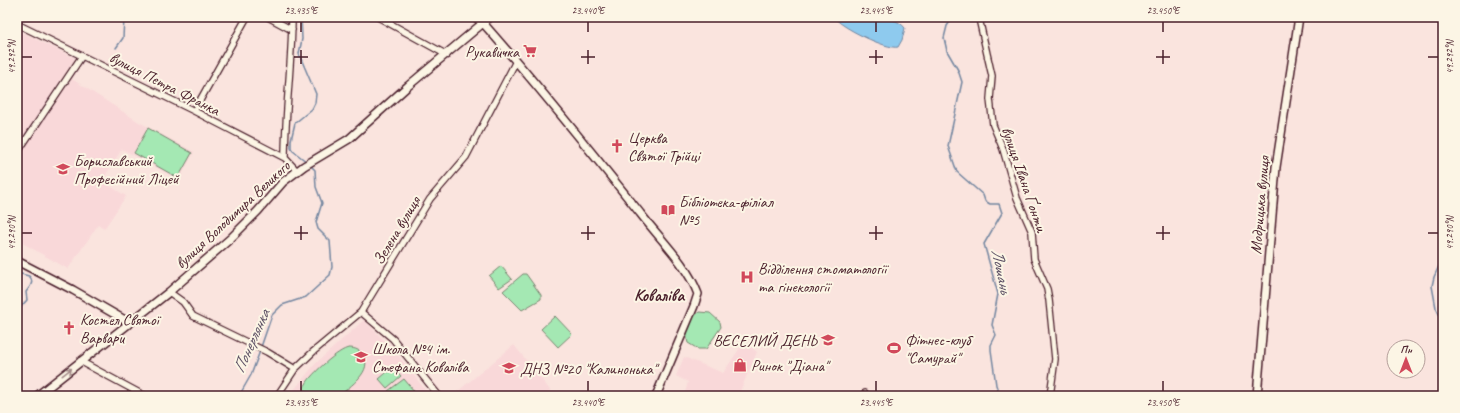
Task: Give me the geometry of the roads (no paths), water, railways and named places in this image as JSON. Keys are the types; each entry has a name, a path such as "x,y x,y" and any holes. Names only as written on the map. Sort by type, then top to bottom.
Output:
{"street":[{"path":"194,110 247,17"},
{"path":"268,17 292,30"},
{"path":"285,158 285,124 289,97 292,17"},
{"path":"378,17 446,55"},
{"path":"473,17 483,23 516,61 666,246 696,288 698,294 694,306 656,396"},
{"name":"вулиця Володимира Великого","path":"37,396 169,292 258,211 283,182 304,166 349,139 372,120 408,86 491,17"},
{"name":"вулиця Івана Ґонти","path":"980,17 992,76 990,99 993,125 1003,148 1017,198 1032,232 1034,259 1047,290 1049,300 1055,359 1050,396"},
{"name":"Модрицька вулиця","path":"1257,396 1276,167 1299,17"},
{"name":"вулиця Петра Франка","path":"17,24 194,110 285,158 297,171"},
{"path":"17,153 82,56"},
{"name":"Зелена вулиця","path":"277,396 296,369 314,351 361,312 430,199 466,157 516,61"},
{"path":"17,261 73,290 130,323"},
{"path":"169,292 183,302 193,316 267,352 296,369"},
{"path":"361,312 393,339 439,396"},
{"path":"80,362 145,396"}],"water":[{"path":"834,17 882,17 900,23 905,28 902,40 898,47 892,47 854,32"}],"waterway":[{"path":"116,48 123,38 124,17"},
{"name":"Понерлянка","path":"301,17 302,39 299,54 316,94 315,103 312,109 295,123 291,140 291,148 307,162"},
{"name":"Лошань","path":"953,17 947,26 944,38 947,51 958,70 962,82 948,146 957,172 983,195 985,201 990,204 999,204 1002,213 984,244 998,294 992,325 996,335 991,345 991,350 996,385 1000,396"},
{"name":"Понерлянка","path":"261,347 272,315 282,305 306,297 330,275 332,267 330,241 318,229 316,222 322,203 316,187 315,170 310,165"},
{"path":"1443,257 1434,277 1432,286 1436,308 1441,318 1443,338"},
{"path":"17,273 29,276 32,280 26,292 27,300 17,311"},
{"name":"Понерлянка","path":"239,396 251,375 260,351"}],"place":[{"name":"Рукавичка","path":"530,51"},
{"name":"Церква Святої Трійці","path":"617,146"},
{"name":"Бориславський Професійний Ліцей","path":"63,169"},
{"name":"Бібліотека-філіал №5","path":"668,210"},
{"name":"Відділення стоматології та гінекології","path":"747,277"},
{"name":"Костел Святої Варвари","path":"69,328"},
{"name":"ВЕСЕЛИЙ ДЕНЬ","path":"828,340"},
{"name":"Фітнес-клуб \"Самурай\"","path":"894,348"},
{"name":"Школа №4 ім. Стефана Коваліва","path":"361,357"},
{"name":"Ринок \"Діана\"","path":"740,365"},
{"name":"ДНЗ №20 \"Калинонька\"","path":"509,368"}],"district":[{"name":"Коваліва","path":"659,295"}]}
